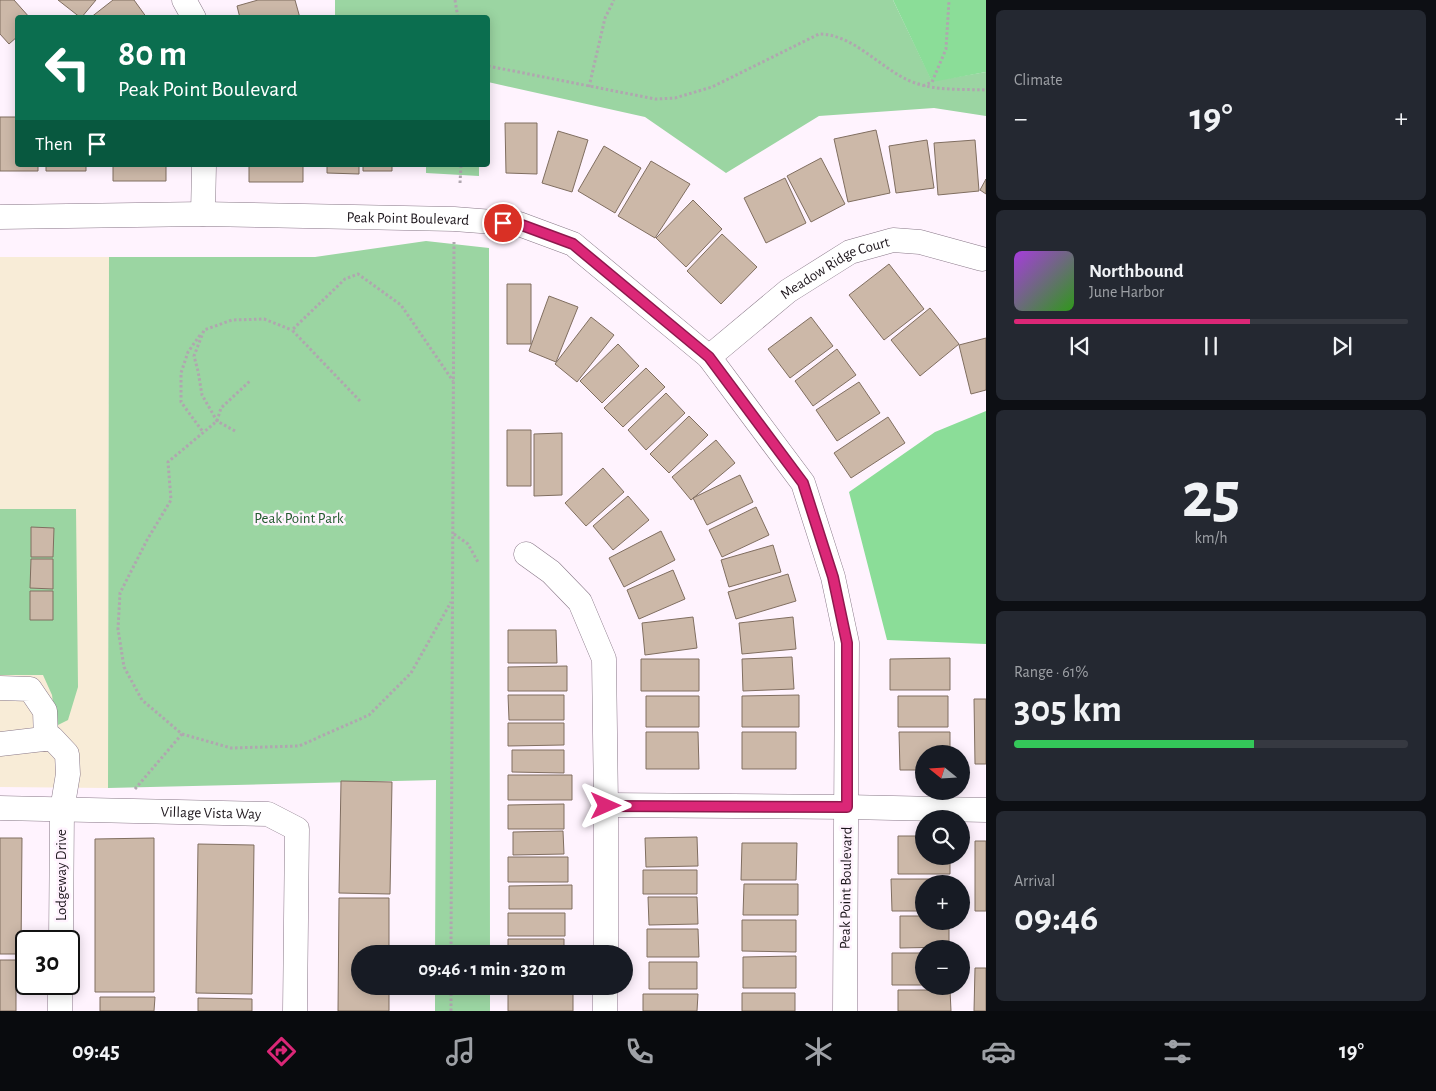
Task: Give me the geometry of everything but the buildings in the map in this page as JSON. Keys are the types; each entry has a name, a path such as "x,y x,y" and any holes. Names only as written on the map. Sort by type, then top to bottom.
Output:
{"street":[{"path":"184,0 192,15"},
{"path":"203,214 204,167"},
{"name":"Peak Point Boulevard","path":"0,217 203,214 454,219 519,224 573,244 709,357 803,483 833,577 847,643 844,1011"},
{"name":"Meadow Ridge Court","path":"709,357 788,291 850,252 893,240 920,242 982,259"},
{"path":"526,554 551,572 580,602 604,659 606,945"},
{"path":"0,688 30,689 44,711 46,739 0,744"},
{"name":"Lodgeway Drive","path":"46,739 52,738 66,754 68,774 62,810 61,930"},
{"path":"606,806 847,807 986,810"},
{"name":"Village Vista Way","path":"0,808 268,814 297,829 295,1011"},
{"path":"60,995 60,1011"},
{"path":"605,995 605,1011"}],"path":[{"path":"456,0 458,15"},
{"path":"589,87 605,18 614,0"},
{"path":"922,86 932,82 946,49 948,0"},
{"path":"490,66 655,99 675,98 712,87 819,34 829,34 846,41 896,74 922,86 986,90"},
{"path":"460,167 460,183"},
{"path":"451,945 454,242"},
{"path":"292,330 345,279 358,274 401,305 454,382"},
{"path":"203,432 181,402 181,373 188,352 204,330 232,320 264,319 292,330 360,401"},
{"path":"204,330 194,356 202,395 217,421 235,431"},
{"path":"252,380 221,408 217,421 168,462 172,500 147,540 120,593 118,629 124,667 142,700 182,734 231,748 299,746 369,715 411,673 453,600"},
{"path":"453,533 468,544 480,564"},
{"path":"133,792 182,734"},
{"path":"451,995 451,1011"}],"shaded area":[{"path":"0,257 109,257 108,788 0,787"}],"green space":[{"path":"335,0 893,0 932,81 986,72 986,116 934,108 819,116 726,173 645,117 490,82 490,15 335,15"},
{"path":"893,0 986,0 986,72 932,82"},
{"path":"426,167 479,167 479,176 426,173"},
{"name":"Peak Point Park","path":"426,241 489,248 490,945 435,945 436,780 108,788 109,257 315,257"},
{"path":"986,411 986,644 887,640 849,492 935,432"},
{"path":"0,509 76,509 78,687 68,720 56,726 52,695 43,675 0,675"},
{"path":"435,995 490,995 490,1011 435,1011"}],"route":[{"path":"503,223 519,224 573,244 709,357 803,483 833,577 847,643 847,807 606,806"}]}
